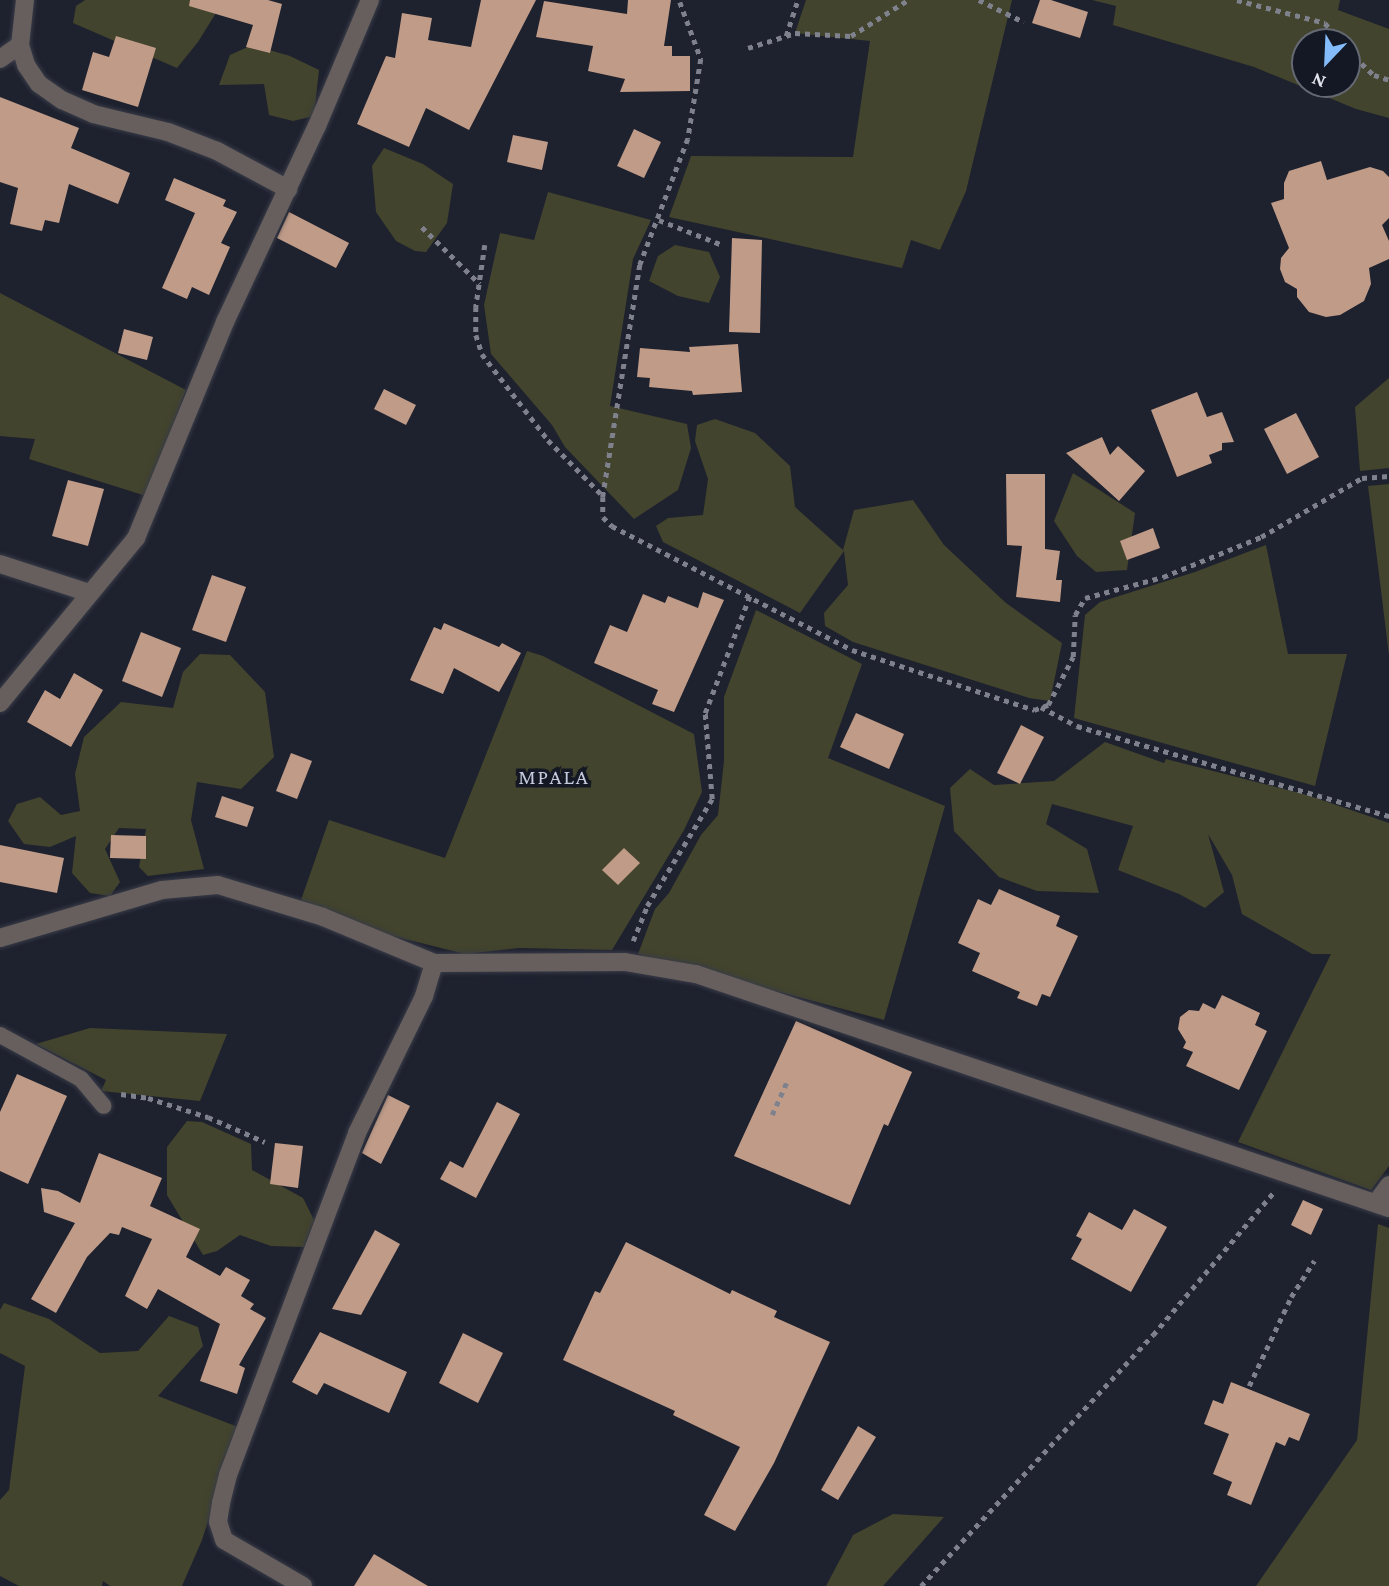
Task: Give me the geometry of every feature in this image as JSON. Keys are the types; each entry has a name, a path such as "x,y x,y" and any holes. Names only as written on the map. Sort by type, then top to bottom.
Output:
{"street":[{"path":"25,0 20,45 26,65 39,84 62,100 93,114 168,132 217,151 288,189"},
{"path":"0,703 136,538 225,322 288,189 370,0"},
{"path":"0,59 20,45"},
{"path":"0,564 89,593"},
{"path":"0,938 162,890 218,885 323,917 433,963 625,962 696,974 1382,1205 1389,1185"},
{"path":"303,1586 231,1547 224,1540 218,1522 221,1503 228,1475 357,1133 424,996 433,963"}],"lane":[{"path":"0,1035 81,1079 104,1106"}],"path":[{"path":"786,36 798,0"},
{"path":"748,48 796,33 851,36 908,0"},
{"path":"979,0 1024,22"},
{"path":"1237,0 1325,23 1329,28"},
{"path":"1258,0 1260,6"},
{"path":"680,2 701,58 688,139 640,265 603,497 603,517 612,526 852,650 1034,710 1048,705 1073,657 1075,615 1085,598 1163,577 1261,537 1362,478 1389,476"},
{"path":"1361,63 1374,75 1389,80"},
{"path":"659,220 720,244"},
{"path":"422,227 481,284"},
{"path":"485,245 476,307 476,335 482,354 548,440 603,497"},
{"path":"625,962 647,906 712,799 705,713 750,595"},
{"path":"1041,707 1077,726 1389,816"},
{"path":"772,1115 787,1082"},
{"path":"90,1090 148,1098 208,1117 265,1142"},
{"path":"921,1586 1153,1335 1290,1173"},
{"path":"1249,1386 1291,1297 1314,1261"}],"green space":[{"path":"85,0 224,0 198,42 177,68 73,23 76,6"},
{"path":"806,0 1012,0 966,191 940,250 911,240 902,268 669,217 691,156 853,157 870,41 795,33"},
{"path":"1092,0 1340,0 1338,10 1389,29 1389,118 1329,98 1361,98 1361,28 1291,28 1291,82 1254,67 1113,25 1116,6"},
{"path":"252,45 290,56 319,70 314,116 293,121 269,115 264,84 219,85 230,55"},
{"path":"384,148 423,164 453,184 447,223 426,252 415,251 396,241 376,212 372,166"},
{"path":"548,192 651,220 633,259 610,406 687,424 691,448 678,490 634,519 565,447 552,425 491,354 484,305 500,233 534,240"},
{"path":"675,245 709,252 720,277 709,303 678,296 649,281 658,256"},
{"path":"0,293 186,390 146,496 29,459 35,439 0,436"},
{"path":"1389,378 1389,468 1360,471 1355,407"},
{"path":"715,419 755,433 790,466 795,507 843,550 854,510 913,500 944,545 1006,603 1062,643 1050,701 1029,698 853,642 825,626 824,613 848,585 844,551 800,613 663,542 656,526 668,518 703,515 708,479 695,441 697,425"},
{"path":"1073,473 1135,513 1127,570 1096,572 1077,556 1054,521"},
{"path":"1389,484 1389,655 1368,486"},
{"path":"1266,545 1288,654 1347,654 1315,786 1074,718 1085,615 1100,602 1195,572"},
{"path":"756,610 862,664 828,758 945,806 884,1020 638,954 655,909 669,893 701,835 718,815 724,761 724,697"},
{"path":"527,651 543,656 694,734 702,792 684,830 612,950 519,948 465,954 381,933 301,900 329,820 445,858"},
{"path":"200,654 230,655 265,692 274,757 241,789 197,782 191,820 204,869 148,876 139,867 146,829 119,828 105,849 120,882 110,896 90,893 72,873 76,836 50,847 24,844 8,821 17,804 40,797 61,815 80,811 75,774 84,737 121,702 173,708 183,672"},
{"path":"1105,742 1164,763 1166,759 1307,795 1389,823 1389,1166 1371,1190 1238,1142 1331,954 1312,954 1242,914 1232,875 1208,834 1224,892 1205,908 1179,894 1118,870 1133,826 1052,804 1046,824 1087,849 1099,893 1037,891 999,877 954,831 950,788 970,769 994,785 1054,781"},
{"path":"90,1028 227,1034 200,1101 101,1091 106,1080 36,1044"},
{"path":"187,1121 202,1122 251,1144 252,1170 303,1198 314,1220 304,1247 271,1246 240,1235 217,1251 203,1255 167,1195 167,1147"},
{"path":"1378,1224 1389,1228 1389,1586 1256,1586 1357,1440"},
{"path":"4,1303 49,1319 100,1353 138,1351 169,1316 198,1327 203,1346 158,1396 238,1427 202,1540 182,1586 110,1586 103,1581 102,1586 19,1586 0,1576 0,1500 9,1490 25,1366 0,1353 0,1310"},
{"path":"893,1514 944,1517 883,1586 826,1586 853,1535"}],"building":[{"path":"190,0 268,0 282,4 270,53 246,47 253,25 189,6"},
{"path":"481,0 536,0 469,130 426,108 409,147 357,124 386,56 395,58 402,13 432,18 428,40 471,47"},
{"path":"628,0 671,0 664,46 672,46 672,56 690,56 690,91 620,92 625,79 588,71 593,46 536,37 544,1 627,14"},
{"path":"1040,0 1051,0 1088,12 1080,38 1032,23"},
{"path":"116,36 156,48 138,107 82,90 93,52 109,57"},
{"path":"0,97 79,128 71,148 130,173 118,204 69,184 59,223 45,220 42,231 10,224 18,188 0,182"},
{"path":"634,129 661,142 644,178 617,166"},
{"path":"513,135 548,142 542,170 507,162"},
{"path":"1321,161 1327,180 1370,167 1383,171 1389,177 1389,218 1382,225 1389,241 1389,259 1369,268 1371,284 1364,301 1340,315 1326,317 1309,312 1297,297 1297,289 1285,282 1280,269 1281,258 1289,248 1271,203 1284,199 1284,183 1289,171"},
{"path":"174,178 226,200 223,206 237,212 221,243 230,247 209,295 192,287 187,299 162,288 195,213 165,200"},
{"path":"289,212 349,243 336,268 277,238"},
{"path":"732,238 762,240 760,333 729,332"},
{"path":"124,329 153,337 147,360 118,353"},
{"path":"738,344 742,392 693,395 692,391 649,387 650,378 637,377 640,348 690,352 689,347"},
{"path":"384,389 416,405 406,425 374,409"},
{"path":"1197,392 1207,417 1222,412 1234,442 1222,443 1222,450 1209,455 1212,463 1177,477 1151,410"},
{"path":"1296,413 1319,457 1287,474 1264,429"},
{"path":"1102,437 1110,455 1118,446 1145,471 1119,501 1066,453"},
{"path":"1006,474 1045,474 1045,549 1060,551 1056,580 1062,580 1060,602 1016,597 1022,546 1007,545"},
{"path":"68,480 104,489 88,546 52,536"},
{"path":"1153,528 1160,548 1127,560 1120,541"},
{"path":"212,575 246,587 226,642 192,630"},
{"path":"703,592 724,600 674,712 652,704 658,690 594,663 610,625 627,632 643,594 665,603 668,596 698,608"},
{"path":"444,623 499,647 502,643 521,653 499,692 454,668 443,694 410,680 434,627 441,630"},
{"path":"141,632 181,648 162,697 122,681"},
{"path":"74,673 103,690 71,747 27,722 45,690 60,699"},
{"path":"856,713 904,734 889,769 840,747"},
{"path":"1021,725 1044,737 1020,784 997,773"},
{"path":"291,753 312,761 297,799 276,791"},
{"path":"222,796 254,807 247,827 215,817"},
{"path":"111,835 146,836 146,859 110,858"},
{"path":"0,845 64,858 57,893 0,882"},
{"path":"624,848 640,863 618,885 602,870"},
{"path":"999,889 1060,916 1056,926 1078,936 1050,997 1042,994 1037,1006 1017,998 1020,992 972,971 980,953 958,943 978,899 991,905"},
{"path":"1222,995 1260,1013 1255,1025 1267,1031 1239,1090 1186,1066 1193,1052 1183,1048 1186,1042 1178,1029 1180,1017 1189,1010 1199,1011 1203,1003 1215,1009"},
{"path":"796,1021 912,1072 888,1126 884,1124 850,1205 734,1156"},
{"path":"17,1074 67,1096 28,1184 0,1171 0,1112"},
{"path":"388,1095 410,1106 381,1164 362,1153"},
{"path":"497,1102 520,1114 476,1198 440,1179 450,1161 463,1168"},
{"path":"275,1143 303,1146 298,1188 270,1184"},
{"path":"99,1153 162,1178 150,1206 200,1229 186,1257 220,1276 226,1267 250,1280 241,1296 254,1304 250,1309 266,1318 239,1365 245,1368 237,1394 200,1381 220,1324 158,1289 147,1309 125,1296 152,1239 122,1227 119,1235 110,1233 87,1257 56,1313 31,1299 75,1223 44,1212 41,1188 58,1191 80,1203"},
{"path":"1303,1200 1323,1209 1311,1235 1291,1225"},
{"path":"1134,1209 1167,1227 1131,1292 1071,1259 1082,1239 1076,1236 1089,1212 1122,1230"},
{"path":"375,1230 400,1244 361,1315 332,1309"},
{"path":"626,1242 730,1294 732,1290 777,1311 774,1317 830,1342 774,1463 735,1531 704,1515 740,1447 673,1415 675,1411 563,1360 595,1291 600,1293"},
{"path":"320,1332 407,1372 389,1413 324,1383 317,1395 292,1382"},
{"path":"463,1333 503,1353 478,1403 439,1383"},
{"path":"1231,1382 1310,1414 1299,1441 1289,1437 1285,1446 1276,1442 1251,1505 1227,1495 1232,1482 1213,1474 1229,1434 1204,1424 1213,1400 1223,1404"},
{"path":"858,1426 876,1437 838,1500 821,1490"},
{"path":"374,1554 428,1586 354,1586"}],"district":[{"name":"MPALA","path":"554,777"}]}
